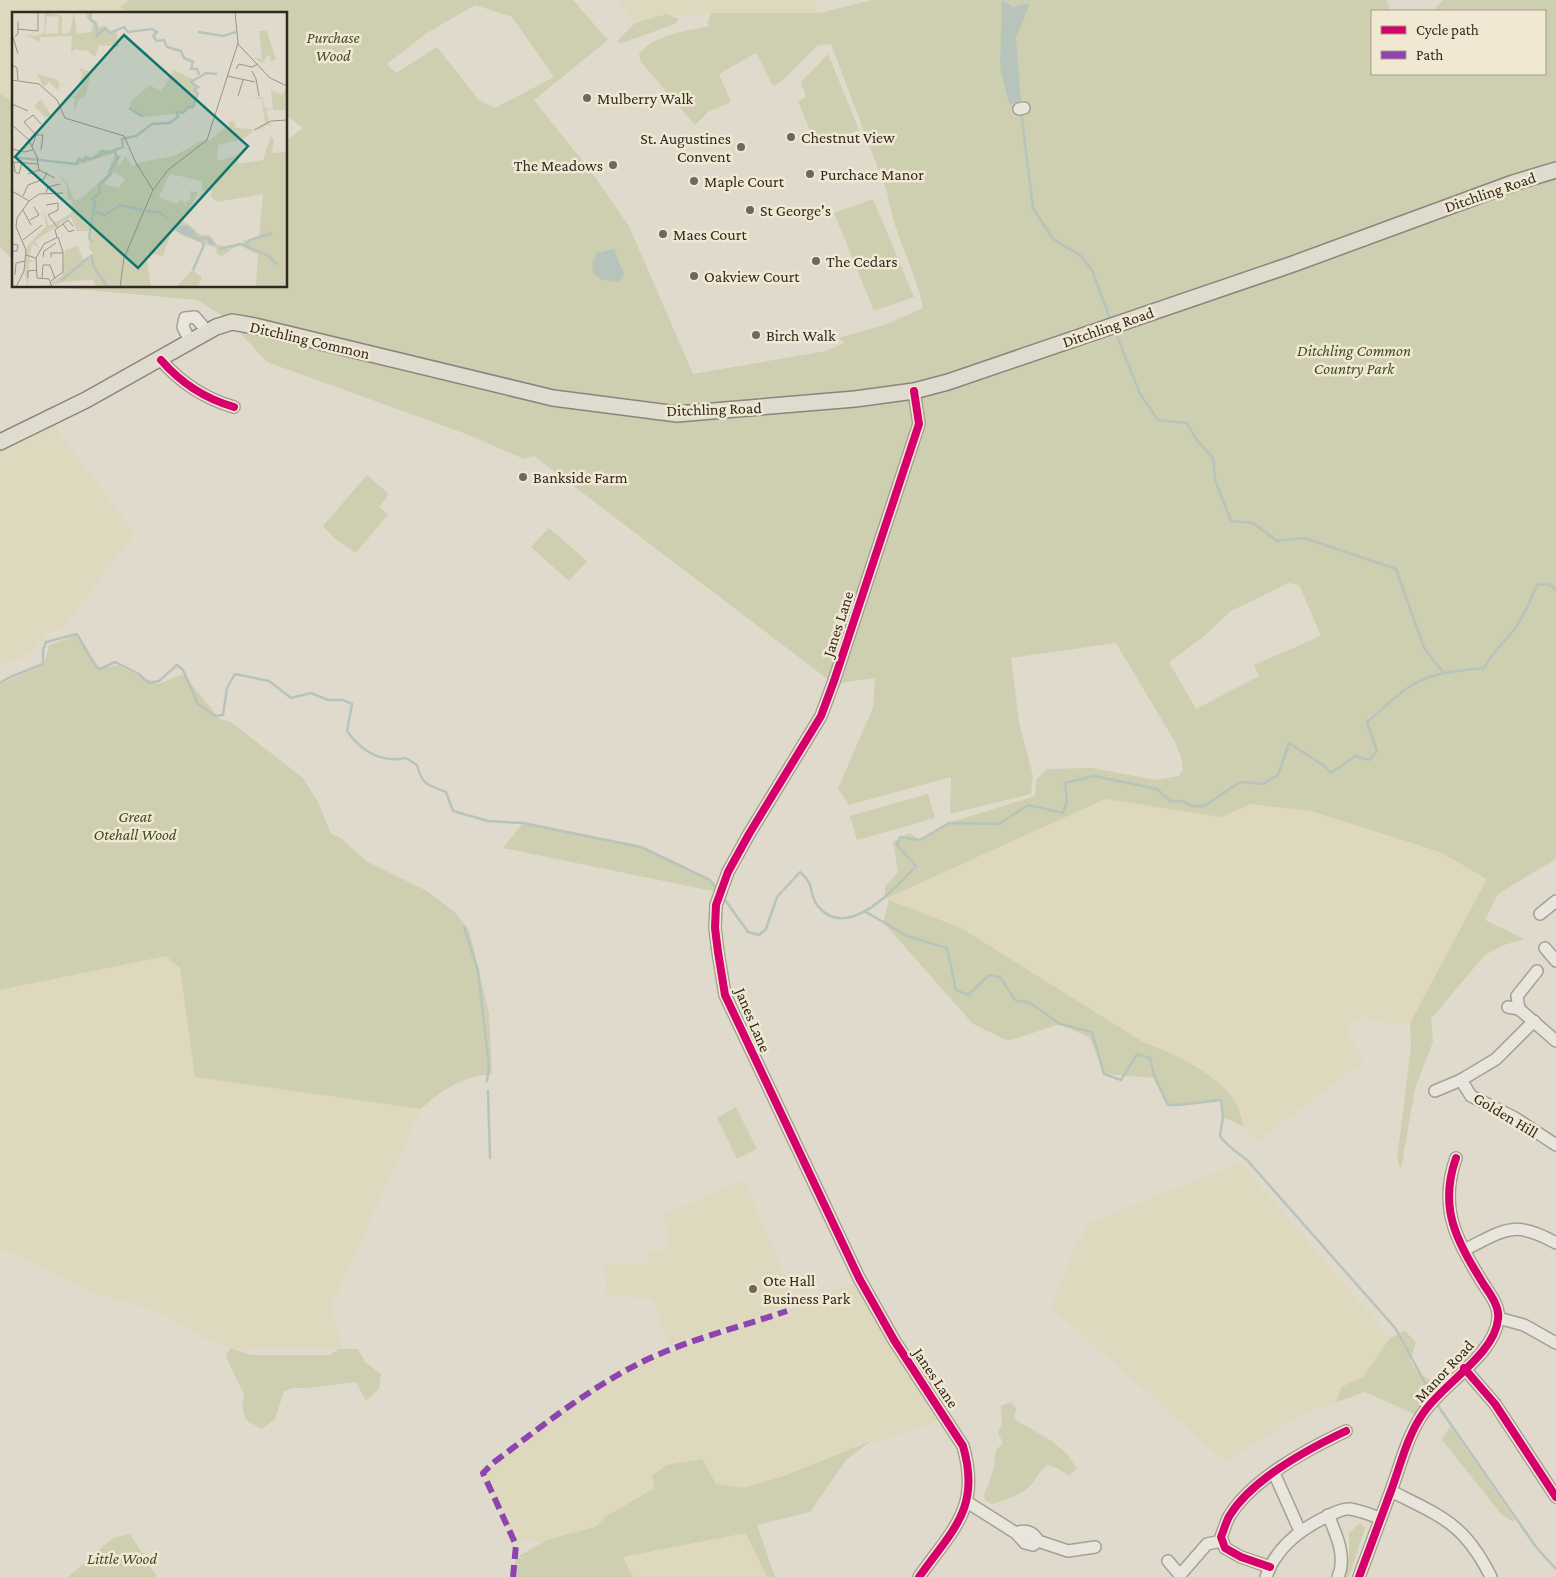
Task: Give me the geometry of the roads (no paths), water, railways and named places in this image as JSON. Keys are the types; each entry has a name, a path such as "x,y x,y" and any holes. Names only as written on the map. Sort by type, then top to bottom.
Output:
{"main road":[{"name":"Ditchling Road","path":"644,410 677,414 779,407 914,391 948,382 1293,264 1513,183 1556,170"},
{"name":"Ditchling Common","path":"0,442 86,400 161,360 207,331 232,322 553,398 644,410"}],"street":[{"path":"190,341 183,327 185,318 196,316 207,331"},
{"path":"161,360 173,374 219,408 234,406"},
{"name":"Janes Lane","path":"914,391 919,424 821,716 748,834 716,905 716,934 726,995 858,1278 894,1340 963,1446 970,1469 967,1502 956,1525 919,1577"},
{"path":"1540,914 1556,901"},
{"path":"1545,948 1556,960"},
{"path":"1536,971 1518,996 1513,1008 1534,1021 1556,1041"},
{"path":"1435,1091 1461,1080 1501,1055 1534,1021"},
{"name":"Golden Hill","path":"1461,1080 1471,1096 1515,1118 1556,1145"},
{"path":"1456,1158 1449,1181 1448,1208 1451,1222 1464,1250 1492,1299 1498,1318 1524,1325 1556,1343"},
{"path":"1464,1250 1500,1232 1513,1228 1533,1232 1556,1243"},
{"name":"Manor Road","path":"1359,1577 1413,1431 1434,1399 1482,1352 1493,1335 1498,1318"},
{"path":"1464,1368 1495,1404 1554,1490"},
{"path":"1346,1431 1314,1446 1260,1482 1238,1504 1230,1516 1221,1537 1222,1541 1226,1548 1268,1572 1285,1545 1300,1531 1328,1515 1350,1509 1380,1518"},
{"path":"1274,1473 1300,1531"},
{"path":"1391,1491 1438,1515 1461,1532 1480,1555 1491,1577"},
{"path":"967,1502 1016,1533 1030,1545 1038,1541 1068,1551 1095,1547"},
{"path":"1328,1515 1340,1544 1341,1570 1338,1577"},
{"path":"1168,1561 1180,1575 1207,1544 1222,1541"}],"waterway":[{"path":"1021,111 1033,208 1053,239 1081,256 1092,270 1111,321"},
{"path":"1115,331 1140,394 1158,420 1187,423 1196,439 1213,458 1215,480 1231,521 1253,523 1277,541 1304,538 1396,569 1424,648 1443,672"},
{"path":"723,897 748,932 759,935 766,929 777,897 800,872 808,881 817,905 829,915 842,918 856,915 870,908 884,898 916,866 897,845 900,837 920,840 949,823 999,824 1028,805 1063,813 1067,801 1065,783 1094,776 1157,789 1170,801 1182,801 1193,806 1204,806 1240,782 1263,784 1278,775 1289,743 1323,765 1331,773 1355,756 1369,760 1377,751 1367,722 1415,683 1444,673 1484,668 1517,626 1537,585 1549,584 1556,590"},
{"path":"0,683 43,664 43,650 46,642 77,634 96,667 100,669 115,662 139,674 149,683 159,681 177,665 183,670 198,704 215,716 223,715 227,688 235,674 269,681 291,698 311,693 328,700 343,700 352,704 347,731 353,738 372,754 388,759 406,758 417,765 421,777 427,783 446,792 453,811 488,821 523,823 641,847 710,880 718,890"},
{"path":"866,912 907,936 947,948 956,990 968,995 989,975 1000,977 1015,1000 1030,1003 1060,1024 1092,1032 1104,1074 1121,1080 1137,1054 1150,1058 1155,1078 1168,1105 1221,1100 1223,1117 1220,1136 1247,1160 1396,1329 1432,1396"},
{"path":"464,927 478,971 489,1066 487,1081"},
{"path":"488,1091 490,1158"},
{"path":"1436,1403 1536,1547 1556,1569"}],"place":[{"name":"Mulberry Walk","path":"587,98"},
{"name":"Chestnut View","path":"791,137"},
{"name":"St. Augustines Convent","path":"741,147"},
{"name":"The Meadows","path":"613,165"},
{"name":"Purchace Manor","path":"810,174"},
{"name":"Maple Court","path":"694,181"},
{"name":"St George's","path":"750,210"},
{"name":"Maes Court","path":"663,234"},
{"name":"The Cedars","path":"816,261"},
{"name":"Oakview Court","path":"694,276"},
{"name":"Birch Walk","path":"756,335"},
{"name":"Bankside Farm","path":"523,477"},
{"name":"Ote Hall Business Park","path":"753,1289"}],"park label":[{"name":"Purchase Wood","path":"333,46"},
{"name":"Ditchling Common Country Park","path":"1354,359"},
{"name":"Great Otehall Wood","path":"135,825"},
{"name":"Little Wood","path":"122,1558"}]}
